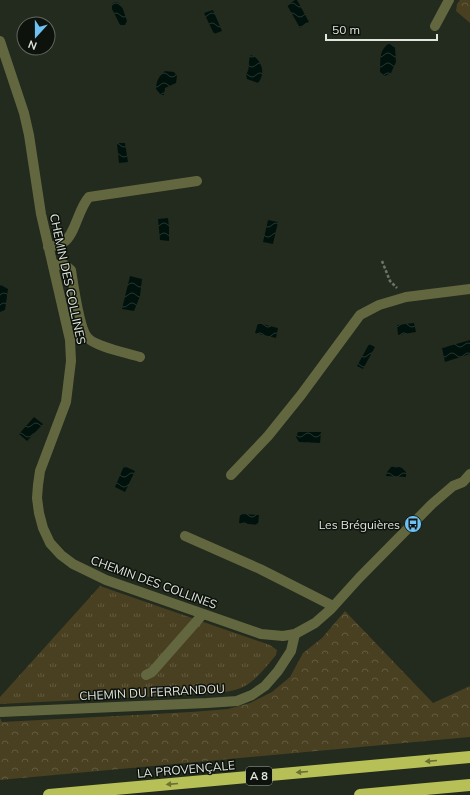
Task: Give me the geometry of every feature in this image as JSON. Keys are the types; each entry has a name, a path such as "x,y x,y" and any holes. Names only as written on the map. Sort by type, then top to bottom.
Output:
{"highway":[{"name":"LA PROVENÇALE","path":"49,795 470,757"},
{"path":"360,795 470,785"}],"street":[{"path":"435,26 449,0"},
{"name":"CHEMIN DES COLLINES","path":"0,41 24,113 29,135 41,214 70,340 71,361 66,402 40,471 38,485 39,513 43,528 50,542 61,555 73,564 106,580 261,634 283,636 295,634"},
{"path":"48,247 64,242 72,230 84,203 89,197 197,181"},
{"path":"53,264 65,264 70,270 80,316 87,338 98,344 140,357"},
{"path":"231,475 268,436 301,395 360,315 379,305 406,297 470,289"},
{"path":"295,634 315,623 333,606 432,504 453,486 467,485 470,474"},
{"path":"185,536 260,569 333,606"},
{"path":"146,675 152,672 202,614"},
{"name":"CHEMIN DU FERRANDOU","path":"0,712 237,701 252,695 265,686 274,676 291,651 295,634"}],"path":[{"path":"382,261 390,281 406,297"}],"green space":[{"path":"460,0 470,0 470,23 456,11 457,4"},
{"path":"100,586 270,645 277,650 276,655 254,680 245,686 230,691 202,694 0,704 0,697"},
{"path":"345,611 433,703 470,686 470,737 0,780 0,718 2,722 191,712 228,709 250,703 272,692 290,677 303,653 322,638"}],"water":[{"path":"297,0 309,22 300,28 287,5"},
{"path":"115,2 119,3 123,9 127,21 125,25 120,25 112,9 112,4"},
{"path":"213,10 222,31 214,34 204,13"},
{"path":"390,43 395,47 396,62 391,73 385,76 380,72 381,56 386,46"},
{"path":"251,55 258,60 262,67 262,75 258,83 247,79 246,74"},
{"path":"165,71 174,72 177,76 176,83 165,88 164,95 161,95 156,89 157,81"},
{"path":"117,143 125,143 128,162 119,163"},
{"path":"168,218 169,241 160,240 158,219"},
{"path":"268,220 278,222 273,244 263,242"},
{"path":"130,276 142,279 140,296 134,311 122,309"},
{"path":"1,285 8,289 5,310 0,312 0,286"},
{"path":"258,323 278,328 276,338 255,333"},
{"path":"414,323 416,332 398,335 397,325"},
{"path":"470,340 470,354 445,362 442,348"},
{"path":"369,344 375,347 363,369 357,366"},
{"path":"34,417 43,424 27,441 19,434"},
{"path":"298,432 321,432 320,443 299,442 296,437"},
{"path":"124,466 135,471 125,492 115,487"},
{"path":"396,466 402,468 406,472 406,477 386,476 391,467"},
{"path":"240,514 259,515 258,525 239,523"}],"place":[{"name":"Les Bréguières","path":"413,524"}]}
